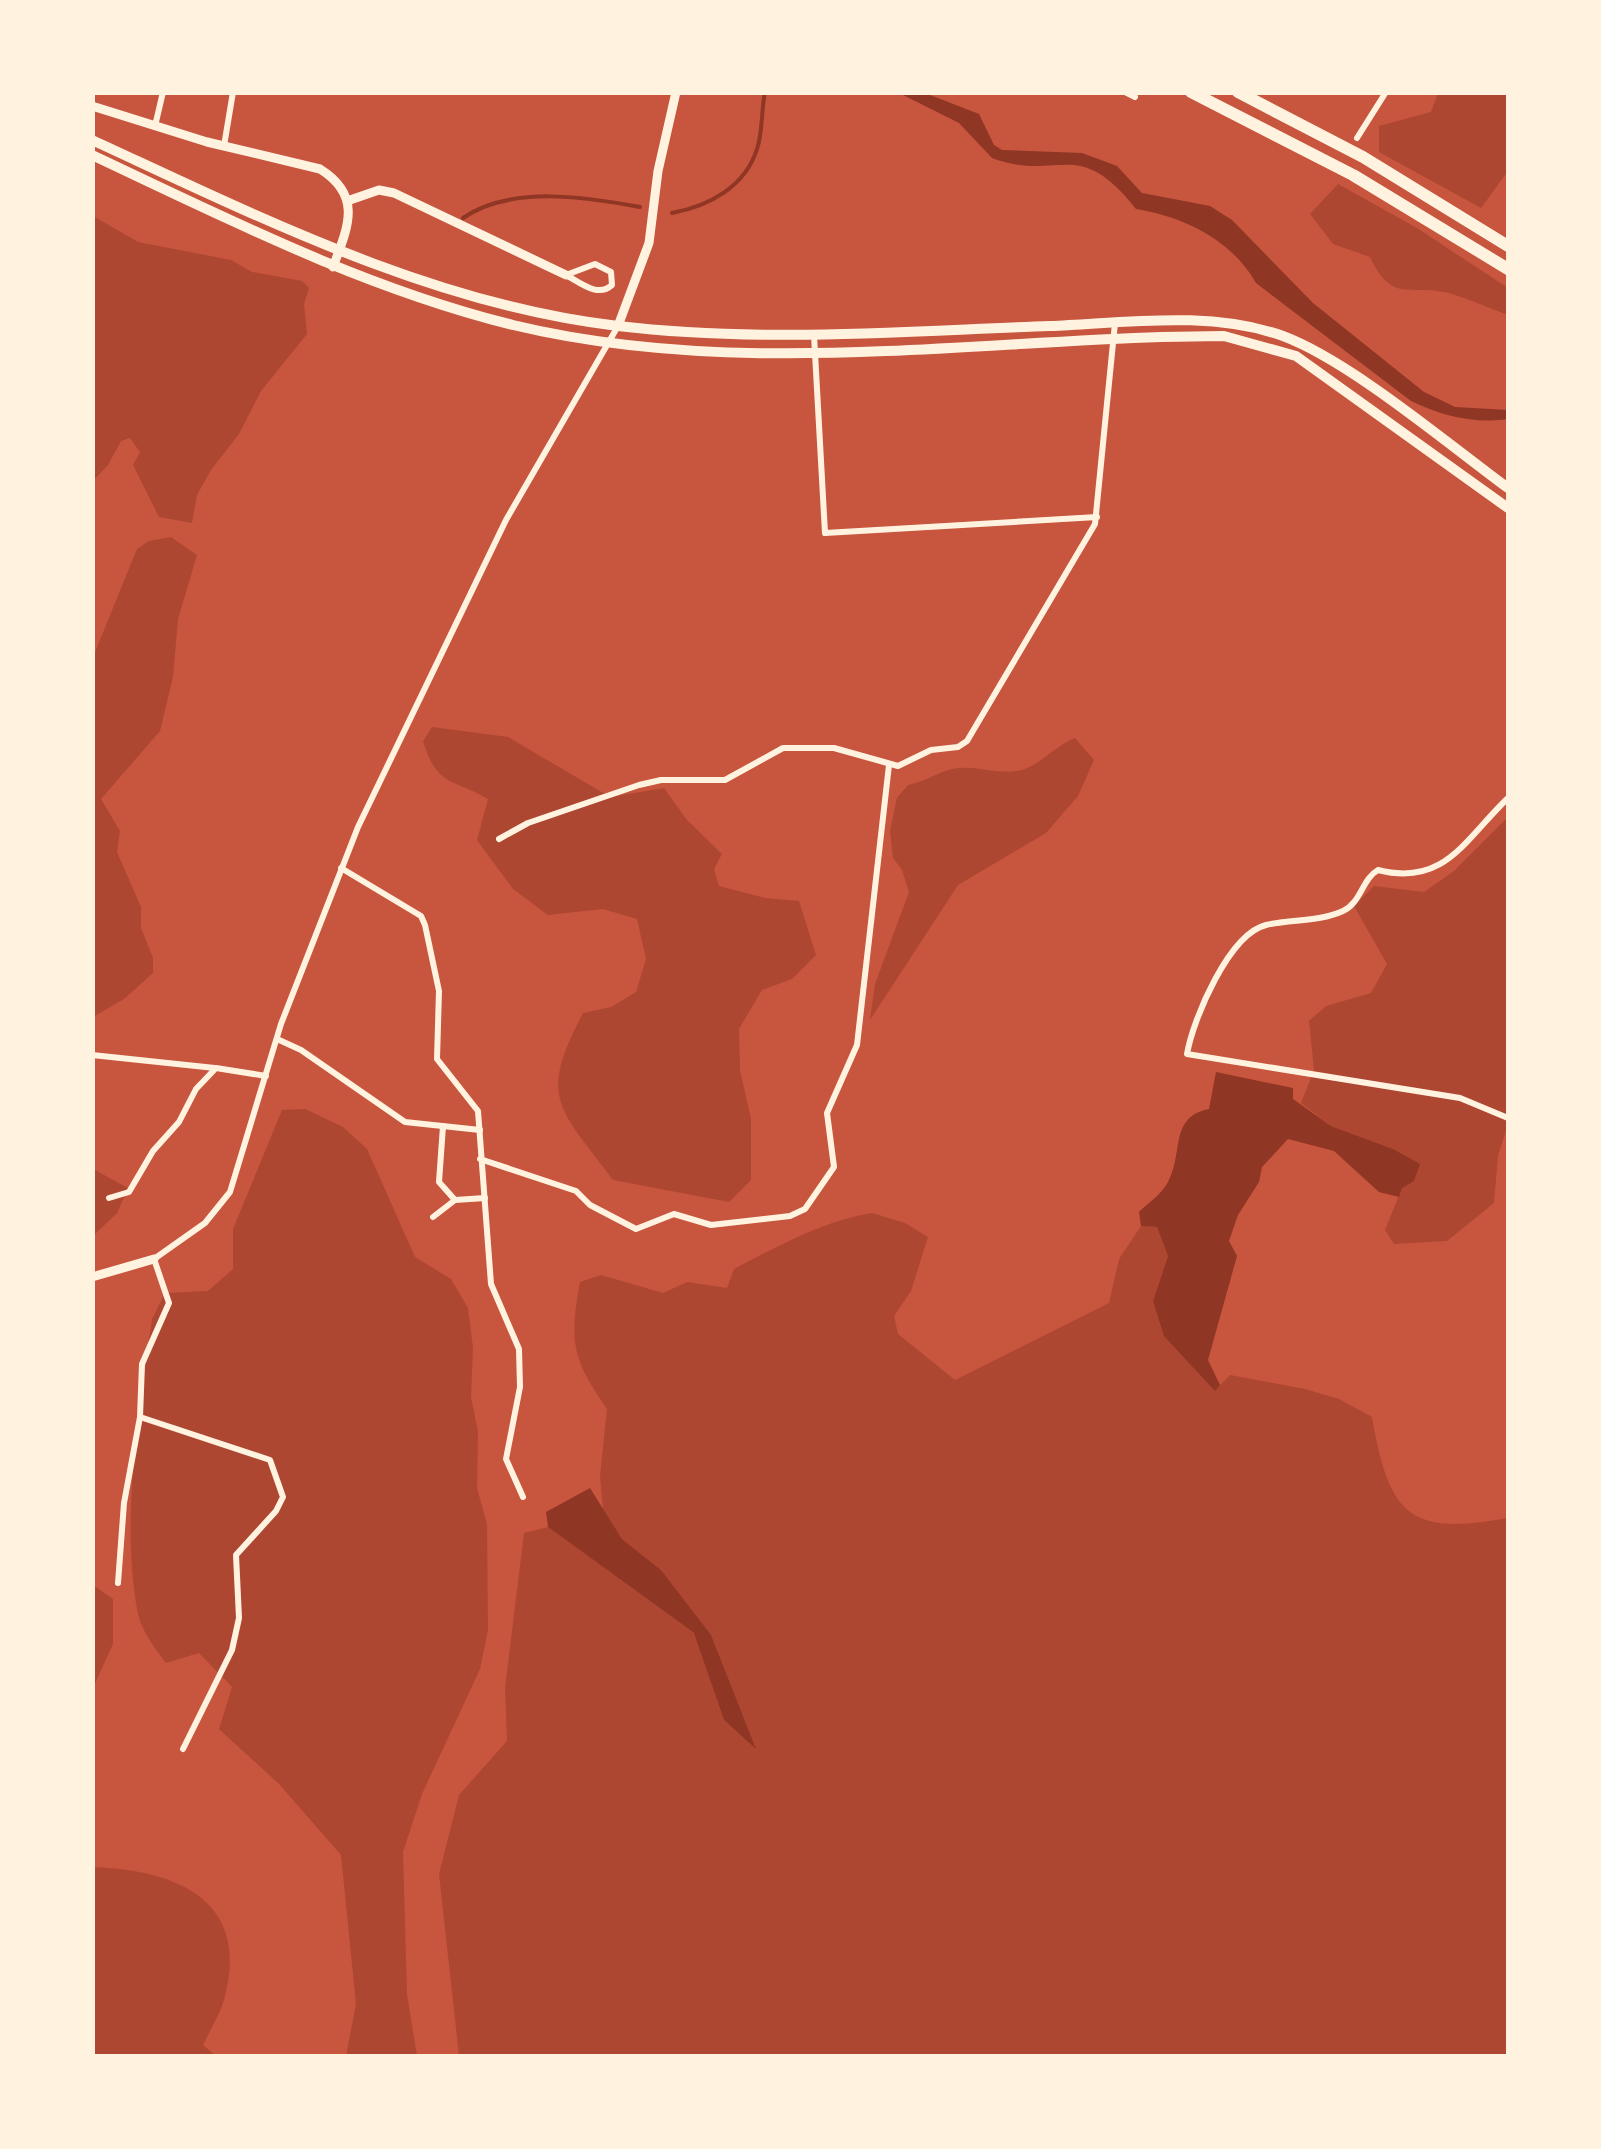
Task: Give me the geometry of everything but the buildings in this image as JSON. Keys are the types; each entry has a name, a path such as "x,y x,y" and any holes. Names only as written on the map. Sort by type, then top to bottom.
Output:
{"highway":[{"path":"1191,92 1353,175 1508,269"},
{"path":"1238,92 1363,158 1508,246"}],"main road":[{"path":"92,140 340,250 521,310 618,326 716,334 1231,324 1285,337 1352,376 1508,488"},
{"path":"92,156 333,267 514,325 611,341 813,354 1224,336 1296,356 1508,508"}],"street":[{"path":"155,128 163,92"},
{"path":"224,146 233,92"},
{"path":"92,1277 154,1259 205,1223 230,1192 277,1039 341,868 506,520 618,326 648,242 658,171 676,92"},
{"path":"1125,92 1135,97"},
{"path":"1356,138 1386,92"},
{"path":"92,106 155,128 320,169 336,179 350,200 351,219 333,267"},
{"path":"350,200 379,190 394,193 599,292 606,290 613,278 595,264 566,276"},
{"path":"498,839 528,823 661,780 724,780 783,748 834,748 889,765 905,764 931,750 958,748 967,741 1096,517 1116,324"},
{"path":"814,335 825,533 1096,517"},
{"path":"480,1159 576,1190 590,1205 636,1228 674,1214 711,1225 777,1218 804,1209 834,1167 827,1113 857,1045 889,765"},
{"path":"1508,798 1434,870 1410,876 1378,870 1348,909 1326,917 1261,926 1240,940 1220,971 1187,1054 1443,1095 1508,1118"},
{"path":"341,868 421,916 439,991 437,1059 478,1111 491,1284 519,1348 520,1387 506,1459 523,1497"},
{"path":"277,1039 301,1050 405,1122 480,1130"},
{"path":"92,1054 266,1076"},
{"path":"109,1198 129,1192 153,1151 179,1122 196,1089 216,1068"},
{"path":"444,1126 436,1174 454,1200"},
{"path":"433,1217 454,1200 485,1198"},
{"path":"118,1583 124,1503 140,1417 142,1364 169,1304 154,1259"},
{"path":"140,1417 270,1460 283,1497 276,1511 236,1555 239,1618 232,1650 183,1750"}],"shaded area":[{"path":"899,93 925,93 979,114 994,145 1002,150 1082,153 1117,166 1142,193 1210,206 1232,220 1313,303 1424,392 1455,407 1508,410 1508,419 1458,418 1411,401 1256,283 1233,254 1205,232 1136,209 1116,186 1082,166 1035,166 992,158 959,123"},
{"path":"1438,93 1508,93 1508,171 1481,208 1379,152 1379,126 1431,112"},
{"path":"1338,184 1417,228 1508,288 1508,315 1449,293 1395,287 1378,272 1370,257 1333,244 1310,214"},
{"path":"93,216 138,242 231,260 252,272 302,281 309,288 304,304 307,334 261,391 239,434 211,470 197,495 192,523 159,517 133,465 140,452 130,438 121,441 108,465 93,481"},
{"path":"171,537 197,555 178,619 173,677 160,731 101,799 120,831 117,852 141,907 141,928 153,958 153,973 124,999 93,1017 93,657 137,549 149,541"},
{"path":"432,727 508,737 610,797 664,788 687,820 722,854 714,869 719,886 765,898 799,901 816,955 792,979 762,990 739,1029 740,1070 751,1119 751,1180 729,1202 613,1180 579,1136 561,1102 561,1066 583,1013 611,1007 636,992 646,959 637,919 603,909 548,915 513,889 477,840 488,799 447,779 434,767 423,741"},
{"path":"1075,738 1094,760 1078,796 1046,833 958,885 870,1020 875,984 909,892 902,870 893,858 890,831 897,798 908,785 952,769 1022,770"},
{"path":"1508,817 1508,1124 1498,1156 1494,1203 1447,1241 1394,1244 1385,1230 1402,1188 1393,1149 1331,1126 1301,1103 1314,1070 1309,1021 1326,1006 1371,993 1387,964 1354,906 1374,886 1424,892 1454,871"},
{"path":"1216,1072 1293,1088 1293,1099 1331,1126 1393,1149 1420,1164 1414,1181 1402,1188 1399,1197 1379,1192 1334,1151 1288,1139 1262,1167 1259,1182 1238,1215 1229,1241 1237,1256 1208,1360 1220,1385 1215,1391 1164,1336 1153,1301 1168,1256 1157,1227 1141,1226 1139,1212 1168,1182 1188,1120 1209,1109"},
{"path":"305,1109 343,1127 367,1149 415,1257 451,1279 468,1308 473,1348 471,1397 478,1432 477,1488 487,1524 488,1630 480,1669 422,1794 403,1852 407,1994 417,2056 346,2056 356,2004 341,1855 279,1784 219,1729 232,1687 199,1653 166,1663 148,1638 137,1609 131,1501 152,1319 165,1293 208,1291 233,1269 233,1229 282,1110"},
{"path":"93,1169 128,1188 117,1213 93,1236"},
{"path":"872,1213 905,1223 928,1237 911,1291 894,1316 898,1334 955,1380 1109,1303 1119,1259 1141,1226 1157,1227 1168,1256 1153,1301 1215,1390 1230,1375 1339,1399 1372,1417 1387,1477 1410,1511 1426,1520 1448,1524 1508,1518 1508,2056 459,2056 439,1874 459,1795 507,1741 505,1688 524,1533 548,1527 695,1634 724,1720 755,1746 737,1705 661,1570 622,1539 603,1510 600,1476 607,1409 586,1376 576,1349 580,1282 601,1275 663,1293 687,1282 727,1288 734,1269 818,1228"},
{"path":"590,1488 622,1539 661,1570 711,1635 756,1749 724,1720 694,1633 548,1527 546,1512"},
{"path":"93,1585 113,1599 113,1644 93,1688"},
{"path":"93,1867 123,1869 177,1884 199,1896 216,1913 226,1935 230,1963 223,2002 203,2045 216,2056 93,2056"}],"waterway":[{"path":"672,213 712,200 744,174 759,142 765,92"},
{"path":"463,218 482,208 526,197 573,197 640,207"}]}
